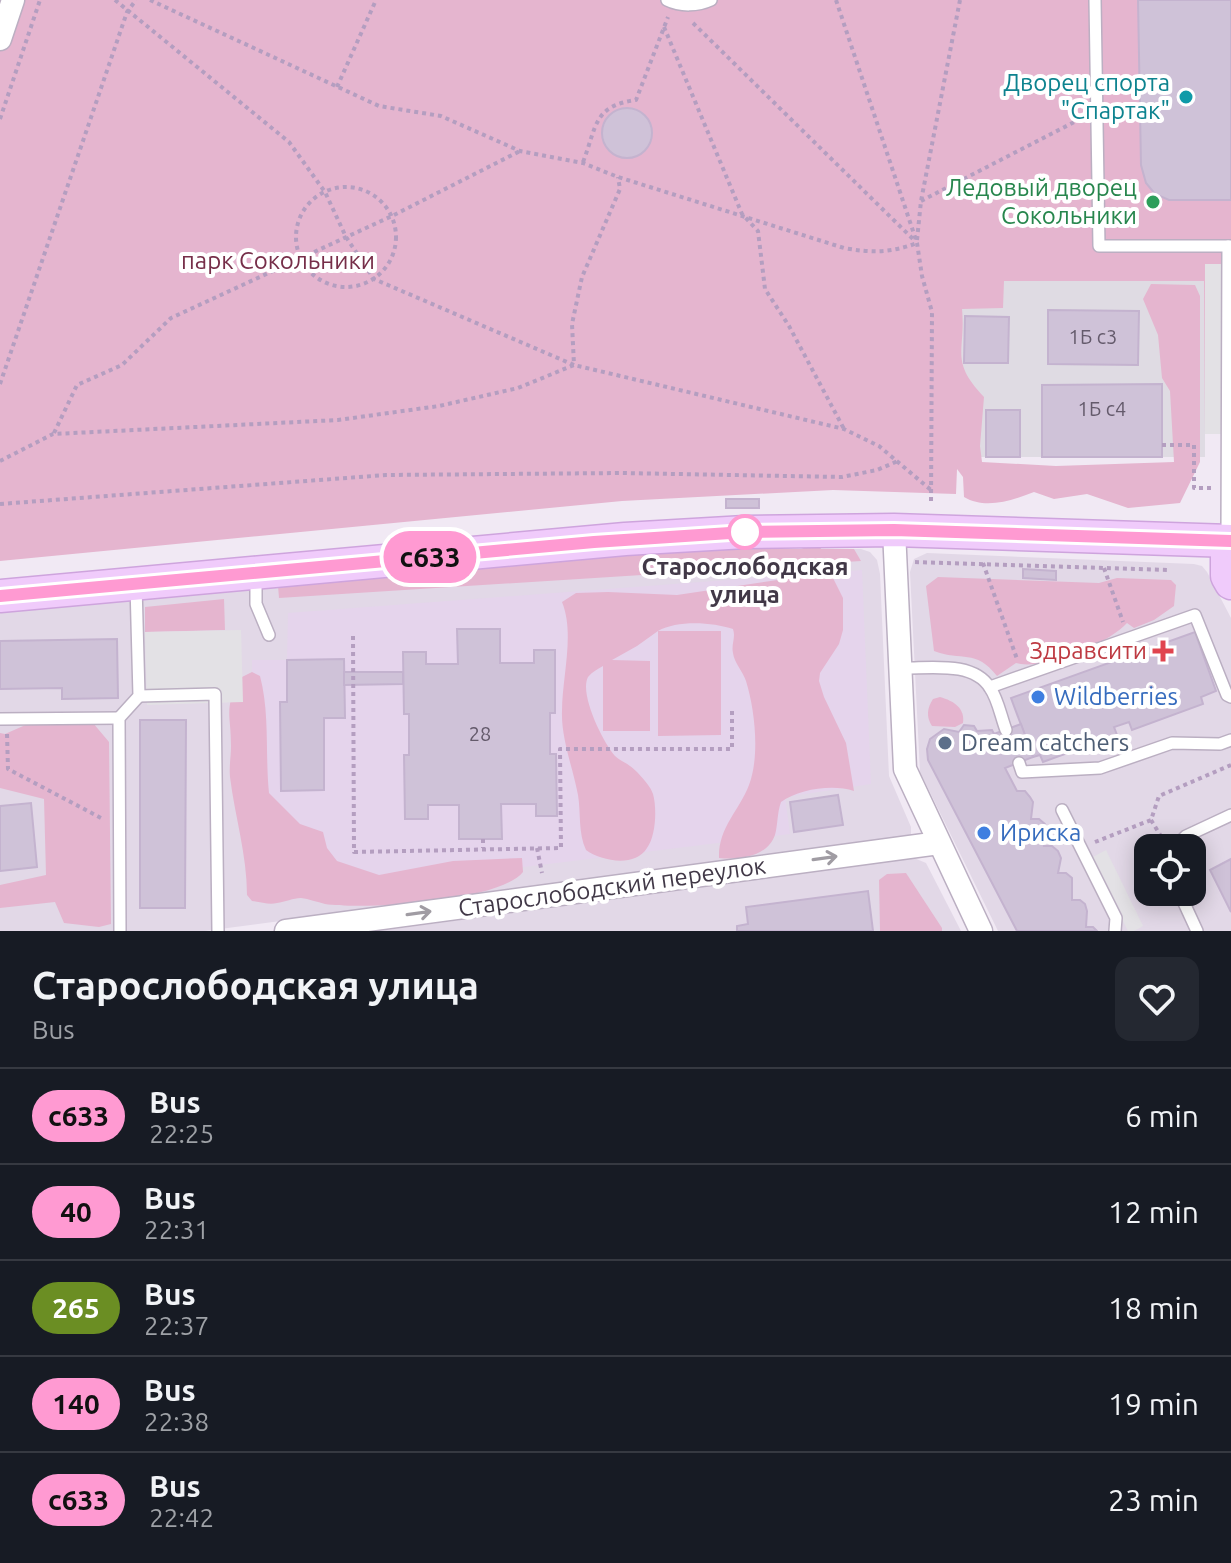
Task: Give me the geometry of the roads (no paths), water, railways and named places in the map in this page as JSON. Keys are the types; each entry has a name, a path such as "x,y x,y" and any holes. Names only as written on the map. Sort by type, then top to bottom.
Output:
{"main road":[{"path":"0,596 625,539 745,532 894,530 1229,541 1227,576 1231,583"}],"street":[{"path":"0,39 13,0"},
{"path":"894,530 905,769 981,931"},
{"name":"Старослободский переулок","path":"286,931 939,843"}],"lane":[{"path":"671,2 690,5 711,0"},
{"path":"1095,0 1099,246 1230,246 1229,541"},
{"path":"255,573 256,604 269,635"},
{"path":"120,931 119,718 139,696 136,584"},
{"path":"990,687 1195,615 1227,695 1231,697"},
{"path":"900,668 959,669 980,677 990,687 1006,730"},
{"path":"139,696 215,694 218,931"},
{"path":"3,719 119,718"},
{"path":"1019,763 1022,772 1100,768 1172,743 1220,744 1231,740"},
{"path":"1062,810 1116,918 1115,931"},
{"path":"1190,834 1231,815"},
{"path":"1185,906 1197,931"}],"place":[{"name":"Дворец спорта \"Спартак\"","path":"1186,97"},
{"name":"Ледовый дворец Сокольники","path":"1153,202"},
{"name":"Старослободская улица","path":"745,532"},
{"name":"Здравсити","path":"1163,651"},
{"name":"Wildberries","path":"1038,697"},
{"name":"Dream catchers","path":"945,743"},
{"name":"Ириска","path":"984,833"}],"park label":[{"name":"парк Сокольники","path":"278,261"}]}
